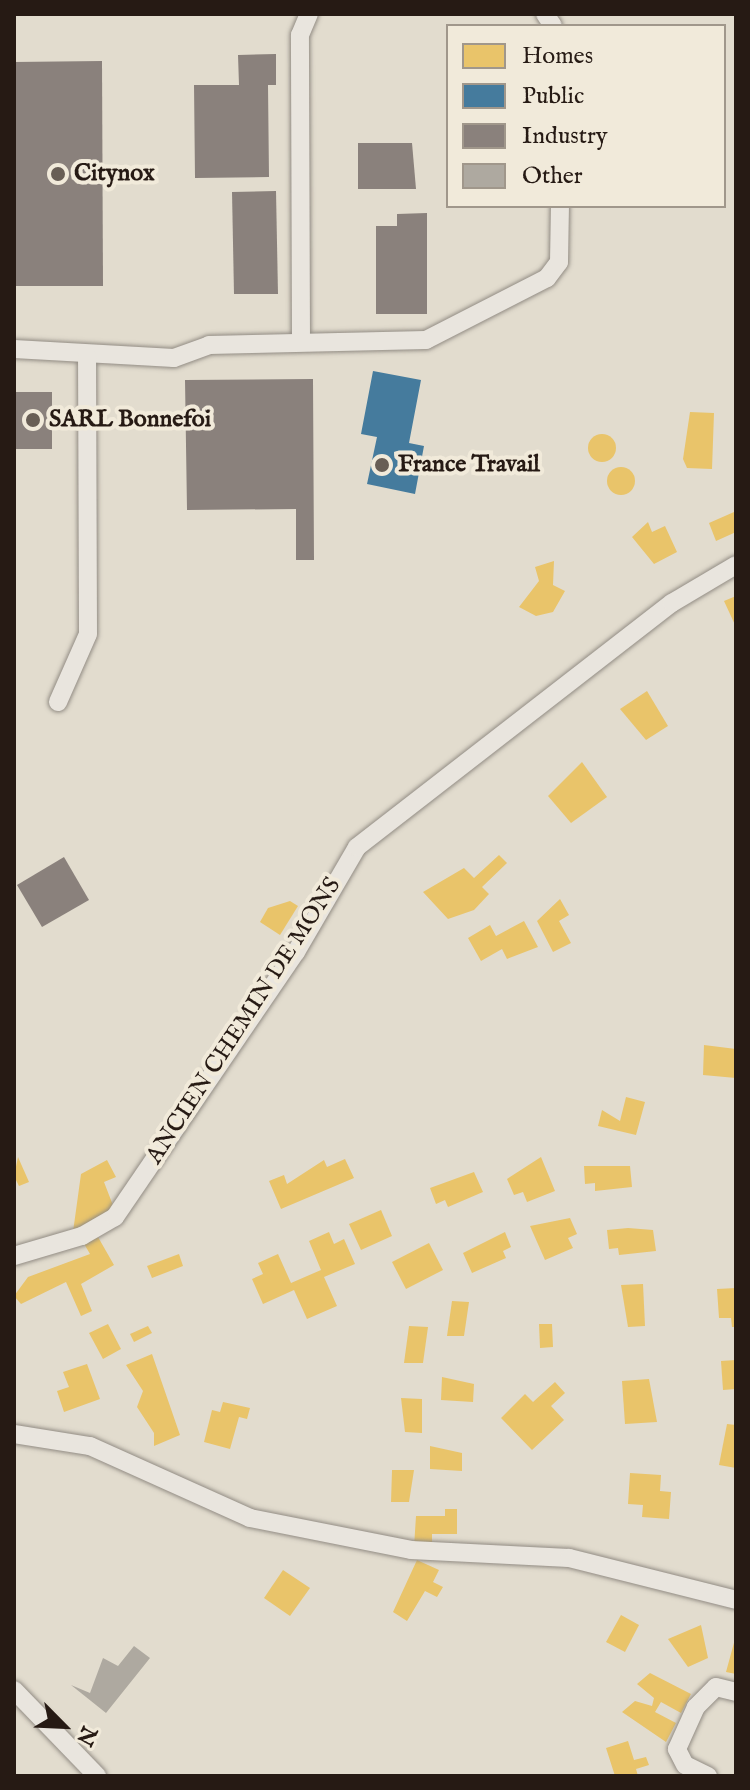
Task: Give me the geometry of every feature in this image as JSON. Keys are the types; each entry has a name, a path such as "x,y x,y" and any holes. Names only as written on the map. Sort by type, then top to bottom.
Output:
{"street":[{"path":"301,341 300,35 309,14"},
{"path":"14,349 87,356 174,358 209,345 426,340 456,329 547,278 559,262 560,208"},
{"path":"58,702 88,634 87,356"},
{"name":"ANCIEN CHEMIN DE MONS","path":"14,1256 82,1236 115,1217 296,952 357,847 672,603 736,565"},
{"path":"14,1434 90,1446 250,1518 411,1550 569,1558 736,1600"},
{"path":"708,1776 685,1765 677,1749 696,1707 716,1687 736,1692"},
{"path":"14,1690 97,1776"}],"building: Homes":[{"path":"690,412 714,413 712,469 687,468 683,459"},
{"path":"602,434 612,438 616,448 612,458 602,462 592,458 588,448 592,438"},
{"path":"621,467 631,471 635,481 631,491 621,495 611,491 607,481 611,471"},
{"path":"734,512 736,532 716,541 709,523"},
{"path":"648,522 652,532 665,526 677,552 654,564 632,537"},
{"path":"554,561 553,585 565,591 553,612 536,616 519,607 539,581 535,567"},
{"path":"736,596 736,627 724,601"},
{"path":"647,691 668,726 646,740 620,709"},
{"path":"582,762 607,797 571,823 548,796"},
{"path":"499,855 507,863 482,887 489,894 474,910 448,919 423,892 464,868 474,878"},
{"path":"560,899 569,915 559,921 571,943 553,952 537,921"},
{"path":"290,901 298,906 280,935 260,922 268,908"},
{"path":"524,921 538,947 507,959 502,949 481,961 468,938 490,925 496,936"},
{"path":"704,1045 736,1049 736,1078 703,1075"},
{"path":"626,1097 645,1102 636,1135 598,1126 602,1110 620,1121"},
{"path":"18,1157 29,1182 19,1186 14,1176"},
{"path":"541,1157 555,1191 527,1202 523,1192 514,1195 507,1179"},
{"path":"345,1159 354,1178 281,1209 269,1181 284,1175 287,1184 324,1160 327,1167"},
{"path":"107,1160 116,1177 104,1182 114,1208 73,1232 81,1174"},
{"path":"584,1166 630,1166 632,1187 595,1191 595,1183 585,1184"},
{"path":"474,1172 483,1192 448,1207 445,1200 436,1204 430,1188"},
{"path":"381,1210 392,1236 361,1250 349,1224"},
{"path":"570,1218 577,1234 568,1238 573,1248 545,1260 530,1226"},
{"path":"607,1230 653,1230 656,1251 619,1255 618,1248 609,1249"},
{"path":"329,1232 334,1244 344,1239 355,1264 324,1277 337,1306 307,1319 294,1290 263,1304 252,1279 263,1274 258,1263 278,1254 291,1283 321,1270 309,1241"},
{"path":"505,1232 511,1247 503,1251 506,1258 472,1273 463,1253"},
{"path":"98,1237 114,1265 81,1284 92,1311 81,1316 66,1282 21,1304 14,1296 28,1277 90,1254 83,1242"},
{"path":"429,1243 443,1270 406,1289 392,1262"},
{"path":"179,1254 183,1266 152,1278 147,1266"},
{"path":"643,1284 645,1326 628,1327 621,1285"},
{"path":"736,1288 736,1327 732,1327 731,1318 719,1318 717,1289"},
{"path":"452,1301 469,1302 464,1336 447,1336"},
{"path":"108,1324 121,1349 103,1359 89,1333"},
{"path":"539,1324 552,1324 553,1347 540,1348"},
{"path":"148,1326 152,1333 134,1342 130,1334"},
{"path":"409,1326 428,1327 423,1363 404,1363"},
{"path":"152,1354 180,1435 154,1446 154,1433 137,1407 143,1391 126,1365"},
{"path":"736,1360 736,1389 723,1390 721,1361"},
{"path":"87,1364 100,1399 64,1412 57,1391 69,1387 63,1372"},
{"path":"442,1377 474,1384 473,1402 441,1400"},
{"path":"649,1379 657,1422 625,1424 622,1381"},
{"path":"555,1382 565,1393 551,1406 564,1420 532,1450 501,1418 525,1394 533,1402"},
{"path":"401,1398 422,1399 422,1433 405,1432"},
{"path":"223,1402 250,1408 247,1419 239,1417 230,1449 204,1442 212,1410 220,1412"},
{"path":"727,1424 736,1425 736,1468 719,1465"},
{"path":"430,1446 462,1453 462,1471 430,1469"},
{"path":"392,1470 414,1470 409,1502 391,1502"},
{"path":"630,1473 661,1475 660,1491 671,1492 669,1519 642,1517 643,1505 628,1504"},
{"path":"445,1509 457,1509 457,1534 432,1534 432,1547 414,1547 416,1516 445,1516"},
{"path":"417,1560 439,1570 433,1582 443,1587 437,1597 425,1591 407,1621 393,1612"},
{"path":"283,1570 310,1588 290,1616 264,1598"},
{"path":"621,1615 639,1625 625,1652 606,1642"},
{"path":"701,1625 708,1658 688,1667 668,1639"},
{"path":"736,1639 736,1674 726,1672"},
{"path":"650,1673 691,1694 681,1713 661,1702 655,1712 676,1723 666,1742 622,1712 635,1701 652,1706 654,1698 637,1684"},
{"path":"628,1741 634,1760 646,1757 649,1765 636,1769 638,1776 615,1776 606,1748"}],"building: Public":[{"path":"373,371 421,380 409,443 424,446 415,494 367,484 377,437 361,434"}],"building: Industry":[{"path":"276,54 276,85 268,85 269,177 195,178 194,85 239,85 238,55"},
{"name":"Citynox","path":"102,61 103,286 14,286 14,62"},
{"path":"358,143 412,143 416,189 358,189"},
{"path":"276,191 278,294 234,294 232,192"},
{"path":"427,213 427,314 376,314 376,226 397,226 397,214"},
{"path":"313,379 314,560 296,560 296,509 187,510 185,380"},
{"name":"SARL Bonnefoi","path":"14,392 52,392 52,449 14,449"},
{"path":"64,857 89,900 42,927 17,885"}],"building: Other":[{"path":"134,1646 150,1658 106,1713 71,1685 90,1693 103,1658 118,1666"}],"place":[{"name":"Citynox","path":"58,174"},
{"name":"SARL Bonnefoi","path":"33,420"},
{"name":"France Travail","path":"382,465"}]}
